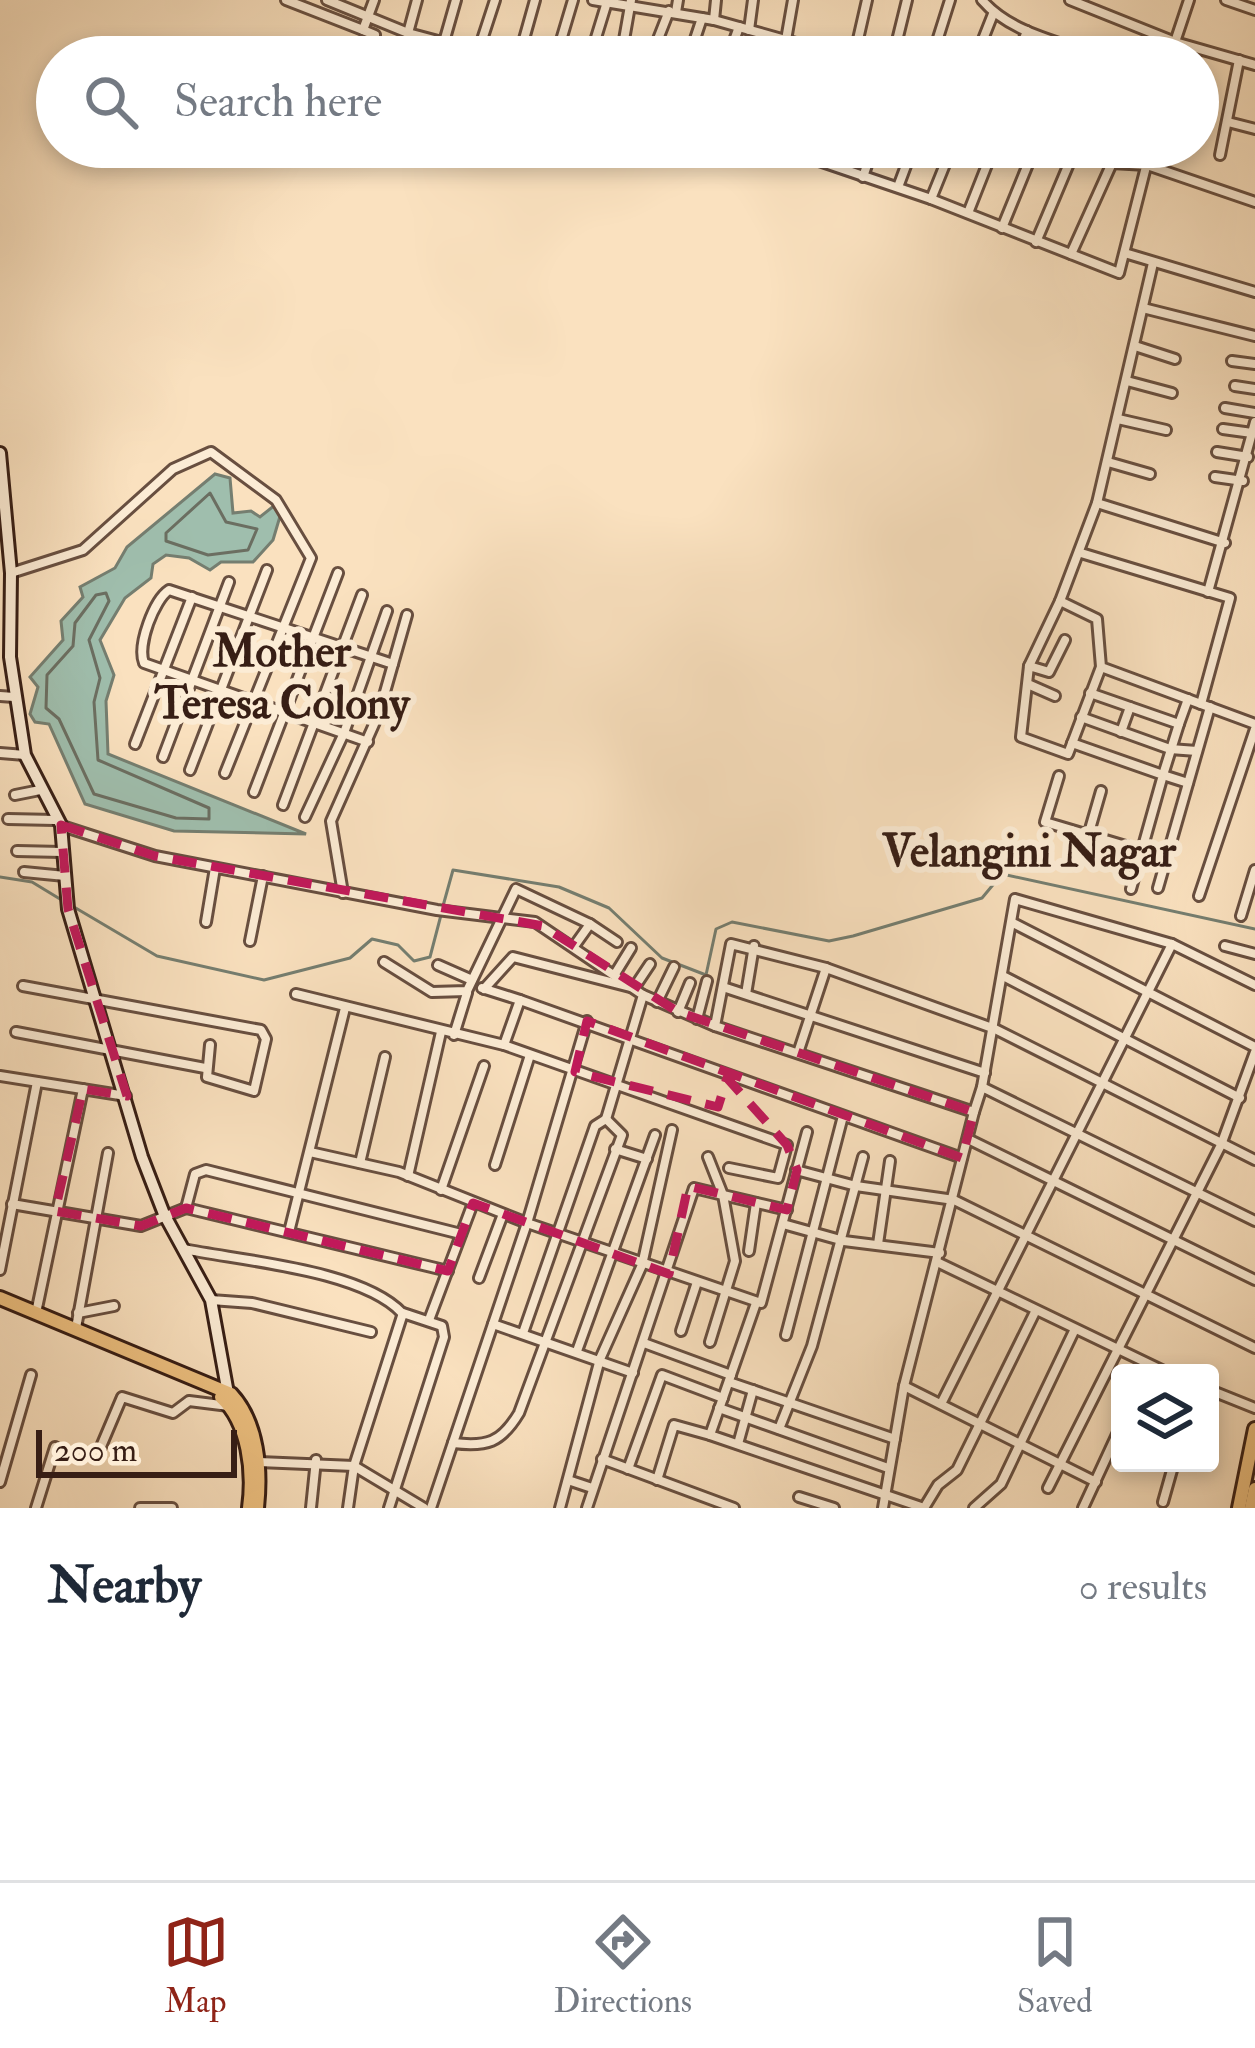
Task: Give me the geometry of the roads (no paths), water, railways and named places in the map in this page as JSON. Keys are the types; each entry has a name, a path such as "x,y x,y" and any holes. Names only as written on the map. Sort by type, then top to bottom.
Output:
{"main road":[{"path":"0,1303 75,1329 230,1401 250,1460 253,1508"},
{"path":"0,1303 230,1401 244,1413 259,1462 253,1508"},
{"path":"1239,1508 1255,1430"}],"street":[{"path":"286,0 375,35"},
{"path":"327,0 420,36"},
{"path":"363,30 374,0"},
{"path":"408,33 417,0"},
{"path":"446,36 457,0"},
{"path":"483,36 495,0"},
{"path":"525,36 535,0"},
{"path":"562,36 573,0"},
{"path":"593,0 631,2 769,36"},
{"path":"661,36 678,0"},
{"path":"714,20 716,0"},
{"path":"740,36 753,0"},
{"path":"787,36 793,0"},
{"path":"856,36 867,0"},
{"path":"898,36 907,0"},
{"path":"939,36 950,0"},
{"path":"982,0 994,14 1041,36"},
{"path":"1070,0 1160,36"},
{"path":"1177,36 1188,0"},
{"path":"1226,0 1255,10"},
{"path":"597,36 607,2"},
{"path":"625,36 631,2"},
{"path":"985,36 994,14"},
{"path":"696,36 702,17"},
{"path":"1025,36 1027,31"},
{"path":"1219,54 1255,64"},
{"path":"1220,155 1239,60"},
{"path":"1228,122 1255,129"},
{"path":"841,168 1117,272 1124,271 1146,168"},
{"path":"863,177 866,168"},
{"path":"898,187 905,168"},
{"path":"931,199 944,168"},
{"path":"968,213 986,168"},
{"path":"1002,228 1026,168"},
{"path":"1036,242 1069,168"},
{"path":"1071,254 1110,168"},
{"path":"1156,168 1255,202"},
{"path":"1128,254 1255,292"},
{"path":"1060,602 1097,620 1101,667 1068,754 1022,737 1029,666 1081,553 1097,503 1153,262"},
{"path":"1143,308 1255,336"},
{"path":"1135,346 1175,359"},
{"path":"1232,361 1255,364"},
{"path":"1127,381 1172,393"},
{"path":"1234,386 1255,389"},
{"path":"1208,592 1243,481 1255,418 1225,408"},
{"path":"1118,419 1166,430"},
{"path":"1222,429 1252,434"},
{"path":"10,573 83,550 173,469 211,452 276,500 308,544 311,558 225,773"},
{"path":"1217,452 1247,457"},
{"path":"0,453 4,555 10,573 5,656 25,755 58,823 68,909 164,1214 212,1300 230,1401 189,1401 173,1413 122,1397 97,1456"},
{"path":"1108,462 1150,474"},
{"path":"1215,477 1243,481"},
{"path":"1097,503 1225,543"},
{"path":"1081,553 1230,598 1197,751 1158,888"},
{"path":"190,770 267,570"},
{"path":"254,792 338,573"},
{"path":"163,758 229,582"},
{"path":"368,742 140,657 160,596 169,590 393,664"},
{"path":"283,805 362,595"},
{"path":"135,744 192,597"},
{"path":"305,817 344,733 387,611"},
{"path":"343,893 331,821 368,742 407,615"},
{"path":"1029,666 1049,672 1065,640"},
{"path":"1101,667 1255,727 1199,896"},
{"path":"1030,685 1055,696"},
{"path":"1090,693 1179,724"},
{"path":"0,696 14,697"},
{"path":"1131,889 1188,699"},
{"path":"1121,731 1130,706"},
{"path":"1081,718 1170,749 1197,751"},
{"path":"1072,743 1188,783"},
{"path":"0,753 25,755"},
{"path":"1059,776 1045,822 1166,858"},
{"path":"15,795 40,790"},
{"path":"1088,836 1101,790"},
{"path":"8,819 58,823 155,856 215,868 442,910 535,922 644,995 678,1012 974,1112"},
{"path":"17,851 64,852"},
{"path":"206,922 215,868"},
{"path":"1241,916 1255,870"},
{"path":"24,872 65,876"},
{"path":"250,941 263,876"},
{"path":"454,1034 470,985 516,889 617,942"},
{"path":"883,1508 904,1386 982,1087 1005,977 1015,899 1172,944 1255,985"},
{"path":"1013,923 1255,1049 1221,1145 1048,1488"},
{"path":"575,945 590,924"},
{"path":"715,1026 732,942 754,946 994,1029 1255,1160"},
{"path":"941,1404 1172,944"},
{"path":"746,994 754,946"},
{"path":"1225,946 1255,953"},
{"path":"614,974 631,948"},
{"path":"484,989 506,961 522,956 634,988"},
{"path":"384,962 432,992 470,985"},
{"path":"634,988 650,964"},
{"path":"438,965 470,985 586,1021 962,1158"},
{"path":"657,1002 674,967"},
{"path":"799,1050 826,968"},
{"path":"1005,977 1240,1099"},
{"path":"698,1019 707,981"},
{"path":"678,1012 690,983"},
{"path":"23,986 216,1019 266,1034 254,1090 209,1079 205,1068 210,1045"},
{"path":"723,987 812,1012 985,1073"},
{"path":"296,994 504,1046 784,1142 785,1166 773,1179 729,1168"},
{"path":"523,1333 595,1126 606,1120 644,995"},
{"path":"504,1046 520,1000"},
{"path":"289,1232 345,1008"},
{"path":"259,1462 316,1460 354,1466 427,1508 527,1223 575,1072 586,1021"},
{"path":"16,1032 205,1068"},
{"path":"408,1176 441,1032"},
{"path":"495,1165 530,1055"},
{"path":"360,1163 386,1058"},
{"path":"441,1190 484,1066"},
{"path":"0,1076 127,1096"},
{"path":"0,1270 37,1082"},
{"path":"982,1087 1255,1222"},
{"path":"36,1313 83,1089"},
{"path":"786,1335 843,1116"},
{"path":"453,1443 490,1445 507,1432 548,1341 622,1132 606,1120"},
{"path":"560,1508 600,1359 642,1265 672,1130"},
{"path":"310,1152 408,1176 756,1303 764,1300 808,1132"},
{"path":"577,1351 655,1135"},
{"path":"968,1139 1255,1280"},
{"path":"615,1149 646,1159"},
{"path":"75,1329 108,1153"},
{"path":"708,1157 723,1195 735,1261 710,1342"},
{"path":"779,1429 812,1346 863,1157"},
{"path":"878,1244 890,1161"},
{"path":"785,1166 856,1186 954,1200 1255,1348"},
{"path":"186,1208 200,1171 461,1234"},
{"path":"586,1508 669,1274 688,1192 697,1188 787,1210"},
{"path":"429,1320 472,1203"},
{"path":"749,1251 756,1203"},
{"path":"12,1204 149,1226 164,1214 186,1208 448,1270"},
{"path":"479,1278 503,1214"},
{"path":"783,1224 844,1241 939,1257 998,1293 1138,1364"},
{"path":"183,1248 353,1284 390,1300 403,1313 442,1326 444,1337 389,1508"},
{"path":"680,1331 697,1282"},
{"path":"212,1300 252,1303 371,1332"},
{"path":"710,1435 756,1303"},
{"path":"79,1313 114,1306"},
{"path":"658,1480 674,1425 924,1508 938,1485 957,1470 1036,1312"},
{"path":"348,1508 354,1466 403,1313"},
{"path":"493,1324 633,1373"},
{"path":"974,1508 1001,1484 1074,1331"},
{"path":"644,1343 753,1390 895,1439"},
{"path":"0,1482 31,1375"},
{"path":"628,1468 662,1376 746,1417 888,1468"},
{"path":"904,1386 1096,1482"},
{"path":"738,1444 753,1390"},
{"path":"1219,1394 1255,1408"},
{"path":"36,1508 55,1447"},
{"path":"1083,1508 1111,1448"},
{"path":"602,1459 734,1508"},
{"path":"311,1508 316,1460"},
{"path":"1162,1502 1171,1472"},
{"path":"568,1480 592,1488"},
{"path":"799,1497 834,1508"},
{"path":"140,1508 172,1508"}],"water":[{"path":"215,474 230,478 233,513 251,511 260,517 275,505 281,513 273,540 253,562 221,562 210,570 189,558 166,555 153,564 151,578 125,598 100,640 114,675 106,701 108,754 306,834 174,831 85,804 49,724 35,722 30,714 38,687 30,677 63,640 61,621 83,597 80,587 115,568 127,547"}],"waterway":[{"path":"443,906 453,870 559,887 609,908 662,958 706,975 716,929 732,922 829,941 982,898 1002,874 1255,929"},
{"path":"0,877 32,882 60,899"},
{"path":"74,907 157,956 264,980 350,958 372,939 398,945 414,961 430,957 441,915"}],"district":[{"name":"Mother Teresa Colony","path":"282,676"},
{"name":"Velangini Nagar","path":"1029,850"}]}
